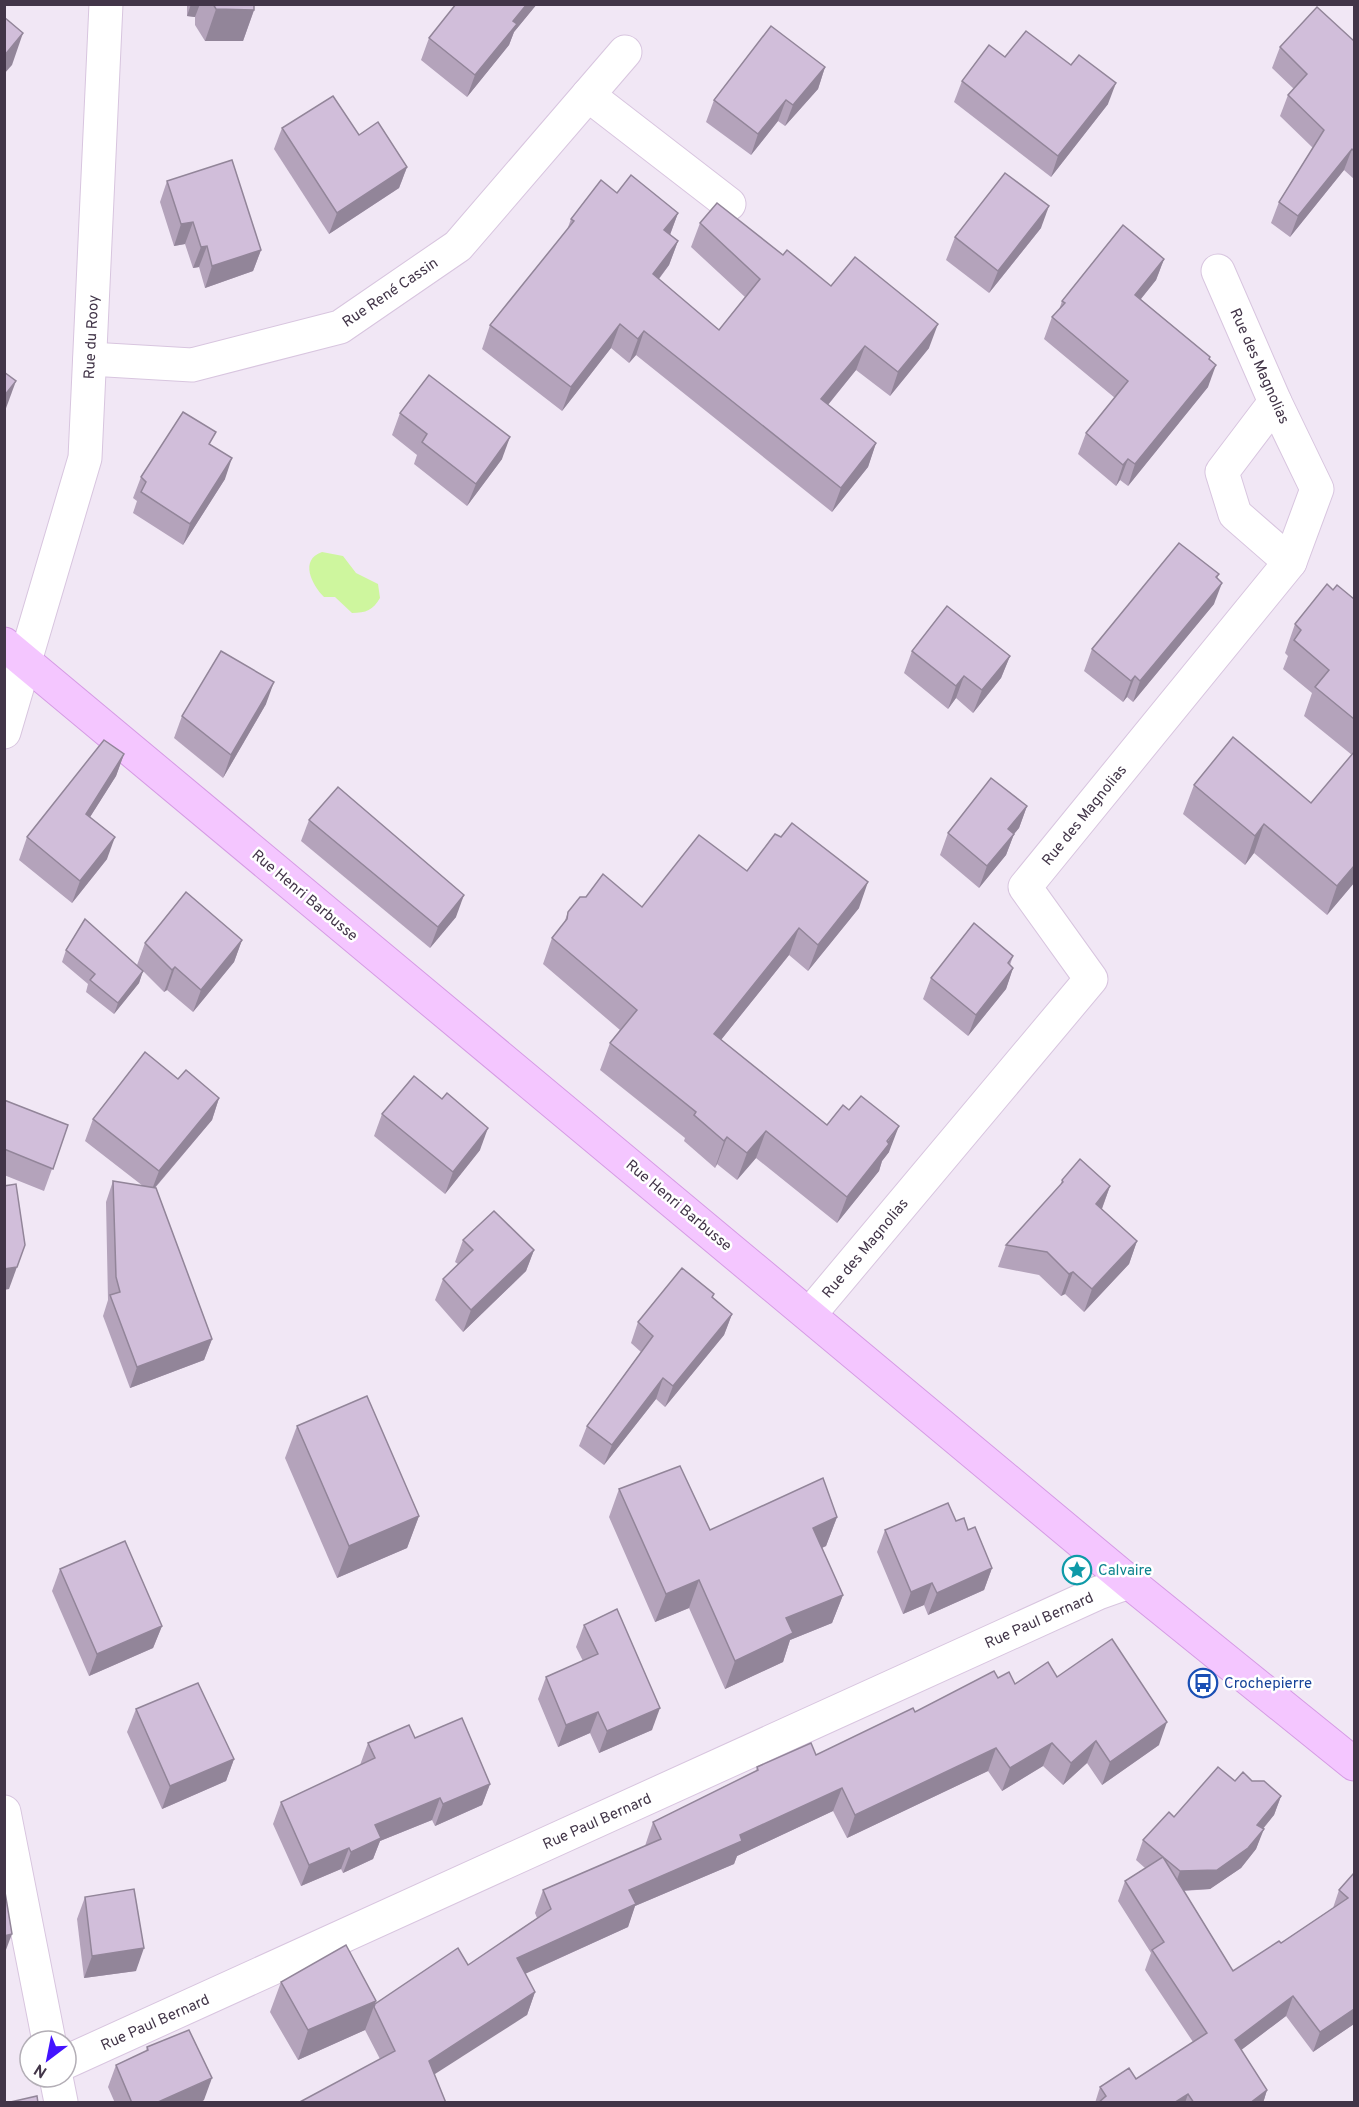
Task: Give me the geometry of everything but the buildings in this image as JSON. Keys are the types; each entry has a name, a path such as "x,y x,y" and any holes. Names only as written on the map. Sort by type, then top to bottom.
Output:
{"main road":[{"name":"Rue Henri Barbusse","path":"15,653 1129,1582 1354,1764"}],"street":[{"name":"Rue du Rooy","path":"4,732 15,653 85,458 106,4"},
{"name":"Rue René Cassin","path":"90,359 192,365 340,327 458,246 625,52"},
{"path":"588,95 729,204"},
{"name":"Rue des Magnolias","path":"810,1314 1091,979 1025,886 1290,562 1317,489 1275,402 1218,271"},
{"path":"1275,402 1222,472 1235,514 1290,562"},
{"name":"Rue Paul Bernard","path":"78,2057 1098,1593 1129,1582"},
{"path":"4,1812 47,2029"}],"shaded area":[{"path":"322,552 343,556 356,573 378,584 380,598 372,608 352,613 335,597 324,597 312,580 309,567 315,556"}],"place":[{"name":"Calvaire","path":"1077,1570"},
{"name":"Crochepierre","path":"1203,1683"}]}
